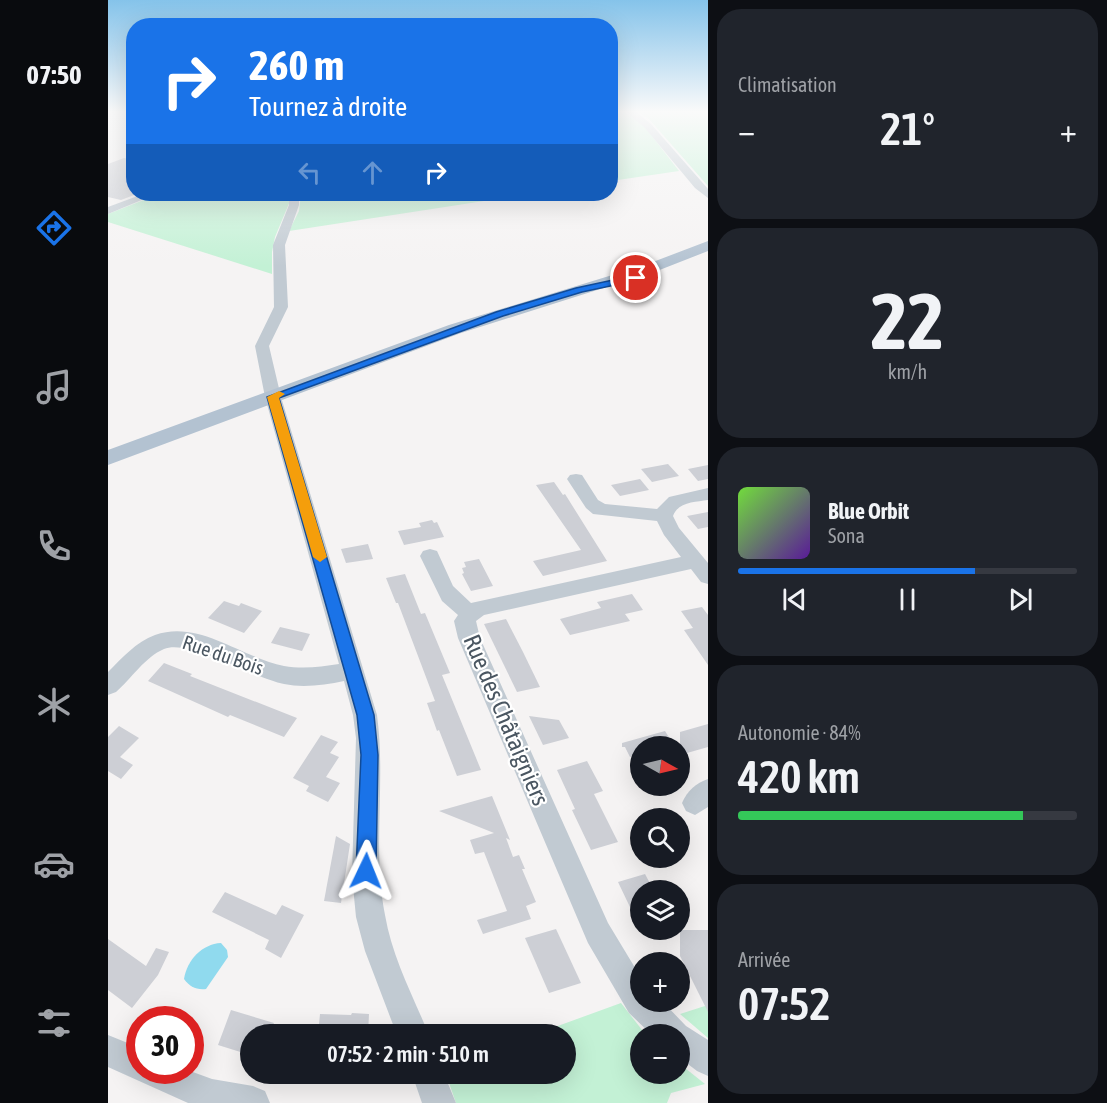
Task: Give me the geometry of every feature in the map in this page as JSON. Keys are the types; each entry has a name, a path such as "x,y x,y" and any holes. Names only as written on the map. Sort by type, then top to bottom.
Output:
{"main road":[{"path":"108,459 455,329 651,268 708,246"},
{"path":"580,290 704,265"}],"street":[{"path":"678,162 708,195"},
{"path":"108,211 133,201"},
{"path":"294,201 279,245 280,307 262,346 273,397 365,715 370,755 366,871 370,916 409,1024"},
{"path":"576,479 592,504 600,510 664,516"},
{"path":"702,569 668,526 664,516 667,508 673,502 708,494"},
{"path":"430,556 449,598 455,606 470,612"},
{"name":"Rue des Châtaigniers","path":"630,986 598,933 467,633 465,621 470,612 496,604 702,569"},
{"name":"Rue du Bois","path":"108,686 151,647 161,641 176,638 186,639 265,670 285,675 319,676 353,670"},
{"name":"Rue des Châtaigniers","path":"651,1012 663,1024"},
{"path":"690,1047 708,1060"},
{"path":"108,1051 126,1059"},
{"path":"183,1084 211,1096 253,1103"}],"green space":[{"path":"618,162 672,162 679,171 618,180"},
{"path":"687,162 708,162 708,186"},
{"path":"141,201 290,201 275,237 272,274 108,222 108,214"},
{"path":"300,201 484,201 289,231 299,211"},
{"path":"621,1003 637,1024 630,1024 630,1084 690,1084 690,1072 705,1084 671,1093 667,1103 456,1103 449,1084 576,1084 576,1024 563,1024"},
{"path":"708,1005 708,1038 680,1014"}],"water":[{"path":"221,943 227,950 228,957 206,989 191,986 184,979 188,966 196,954 208,946"}],"building":[{"path":"126,162 126,198 121,200 108,197 108,164"},
{"path":"668,464 679,476 652,482 641,469"},
{"path":"708,465 708,479 698,481 688,469"},
{"path":"640,479 649,490 620,496 611,485"},
{"path":"554,482 563,495 565,494 607,561 543,576 533,561 581,550 536,485"},
{"path":"708,512 708,527 698,529 687,516"},
{"path":"432,520 434,523 437,522 444,537 404,545 398,531 421,527 419,523"},
{"path":"368,544 373,559 346,563 341,549"},
{"path":"479,559 493,586 471,591 462,574 464,573 462,568 466,567 464,562"},
{"path":"405,574 421,614 425,613 450,673 442,675 481,770 457,776 439,730 437,731 427,703 435,701 398,603 396,603 386,578"},
{"path":"632,594 643,610 625,614 630,621 570,635 560,619 601,608 597,602"},
{"path":"224,601 239,606 241,603 262,611 244,633 208,618"},
{"path":"702,607 708,615 708,665 684,630 693,628 681,611"},
{"path":"506,619 540,687 517,692 484,624"},
{"path":"280,627 310,634 302,651 271,643"},
{"path":"164,663 192,674 190,676 297,718 284,737 230,715 228,717 148,681"},
{"path":"529,716 559,720 569,738 543,745"},
{"path":"708,724 708,747 690,752 690,736 680,736 680,732"},
{"path":"119,726 139,738 120,757 133,765 121,779 108,771 108,737"},
{"path":"665,731 668,736 647,736"},
{"path":"321,735 338,742 330,753 339,757 326,777 340,783 328,802 306,791 309,786 293,778"},
{"path":"630,741 630,757 625,747 622,747 622,743"},
{"path":"587,761 603,791 594,794 618,842 591,850 572,810 575,809 557,770"},
{"path":"492,796 510,840 506,838 513,857 519,855 525,869 522,869 536,902 526,906 531,919 483,934 477,920 507,911 484,852 475,854 470,840 494,833 439,811"},
{"path":"336,836 350,844 341,903 324,901"},
{"path":"645,874 648,880 630,880 630,907 618,882"},
{"path":"225,892 276,915 282,905 304,915 281,958 265,949 269,940 212,912"},
{"path":"556,929 581,983 549,993 525,938"},
{"path":"690,930 708,930 708,1012 690,976 690,952 680,952 680,940 690,940"},
{"path":"108,939 146,966 156,948 169,952 158,975 134,1006 129,1006 108,990"},
{"path":"231,1010 274,1023 240,1024 240,1052 218,1045"},
{"path":"352,1013 369,1014 369,1024 319,1024 320,1014 351,1015"}],"slow traffic":[{"path":"279,394 273,397 320,557"}],"route":[{"path":"366,871 370,755 368,729 353,670 273,397 500,314 580,290 636,278"}]}
